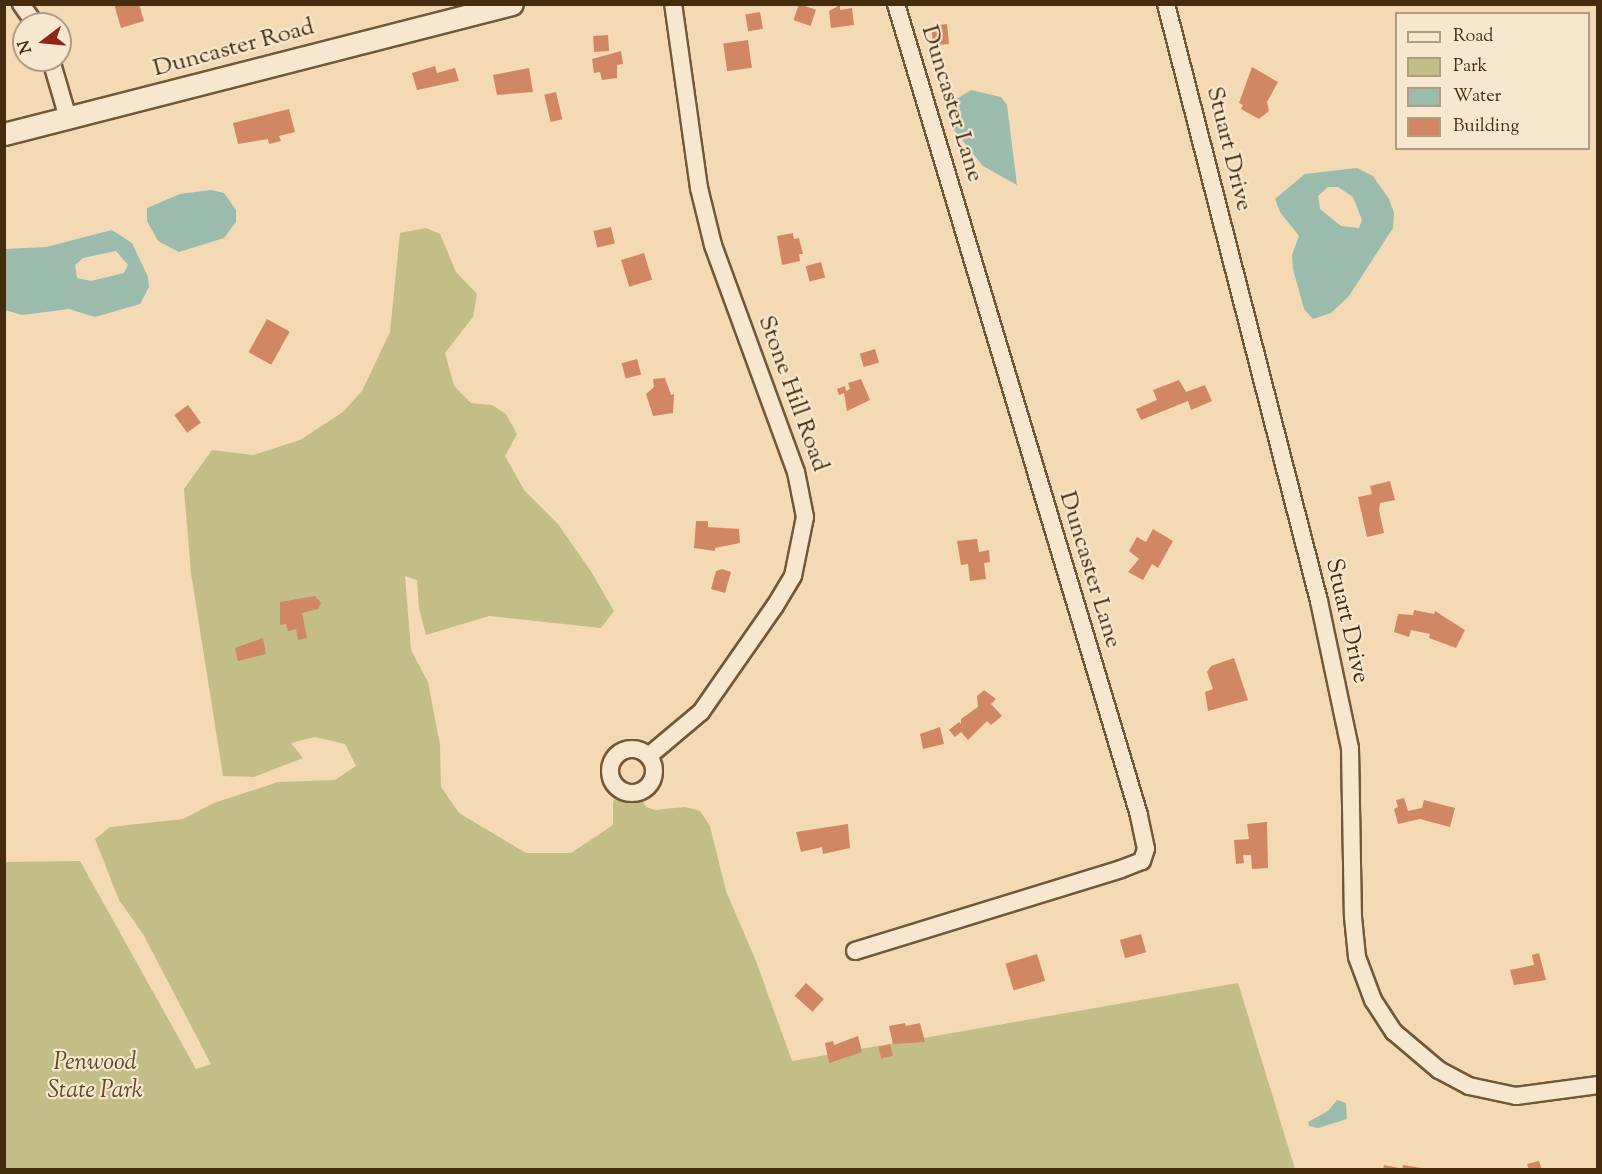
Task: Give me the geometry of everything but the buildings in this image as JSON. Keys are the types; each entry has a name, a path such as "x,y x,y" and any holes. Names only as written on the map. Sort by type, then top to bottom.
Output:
{"street":[{"name":"Duncaster Road","path":"4,134 512,4"},
{"name":"Stone Hill Road","path":"651,754 701,712 775,606 793,576 805,517 795,471 713,245 699,188 673,4"},
{"name":"Duncaster Lane","path":"855,951 1135,864 1142,861 1146,849 1139,815 896,4"},
{"name":"Stuart Drive","path":"1166,4 1318,601 1350,748 1356,947 1373,1000 1394,1032 1439,1070 1469,1086 1516,1096 1598,1085"},
{"path":"55,72 68,118"}],"green space":[{"name":"Penwood State Park","path":"426,228 440,234 456,272 477,294 473,317 445,353 454,386 471,403 492,405 506,414 517,434 505,456 524,490 558,524 592,573 614,611 601,628 489,616 426,635 419,608 417,580 405,576 411,650 428,682 440,745 441,787 459,813 526,853 571,853 613,825 613,802 619,789 637,792 646,807 655,810 685,807 700,811 710,826 726,891 756,961 792,1061 1238,983 1295,1169 5,1169 4,862 80,861 196,1069 211,1064 143,934 119,900 95,839 110,827 183,819 214,803 278,782 335,780 356,766 345,744 315,737 291,743 303,758 254,777 223,776 191,573 184,489 212,450 253,455 300,440 343,412 362,391 390,332 400,233"}],"water":[{"path":"971,90 1001,97 1007,105 1017,185 983,166 950,125 952,102"},
{"path":"1357,168 1373,176 1389,199 1394,213 1393,228 1349,296 1331,313 1313,319 1304,309 1293,269 1292,255 1299,236 1280,212 1275,199 1305,174","holes":["1328,187 1338,187 1353,197 1362,220 1359,228 1341,226 1320,209 1318,196"]},
{"path":"211,190 224,193 236,210 236,222 224,238 179,252 158,241 147,221 147,208 180,194"},
{"path":"112,230 132,243 148,277 149,287 140,304 95,317 69,309 22,315 5,310 5,249 46,247","holes":["116,251 128,265 124,273 91,281 77,278 75,265 83,258"]},
{"path":"1337,1100 1346,1103 1347,1119 1318,1128 1309,1126 1308,1122 1328,1111"}]}
